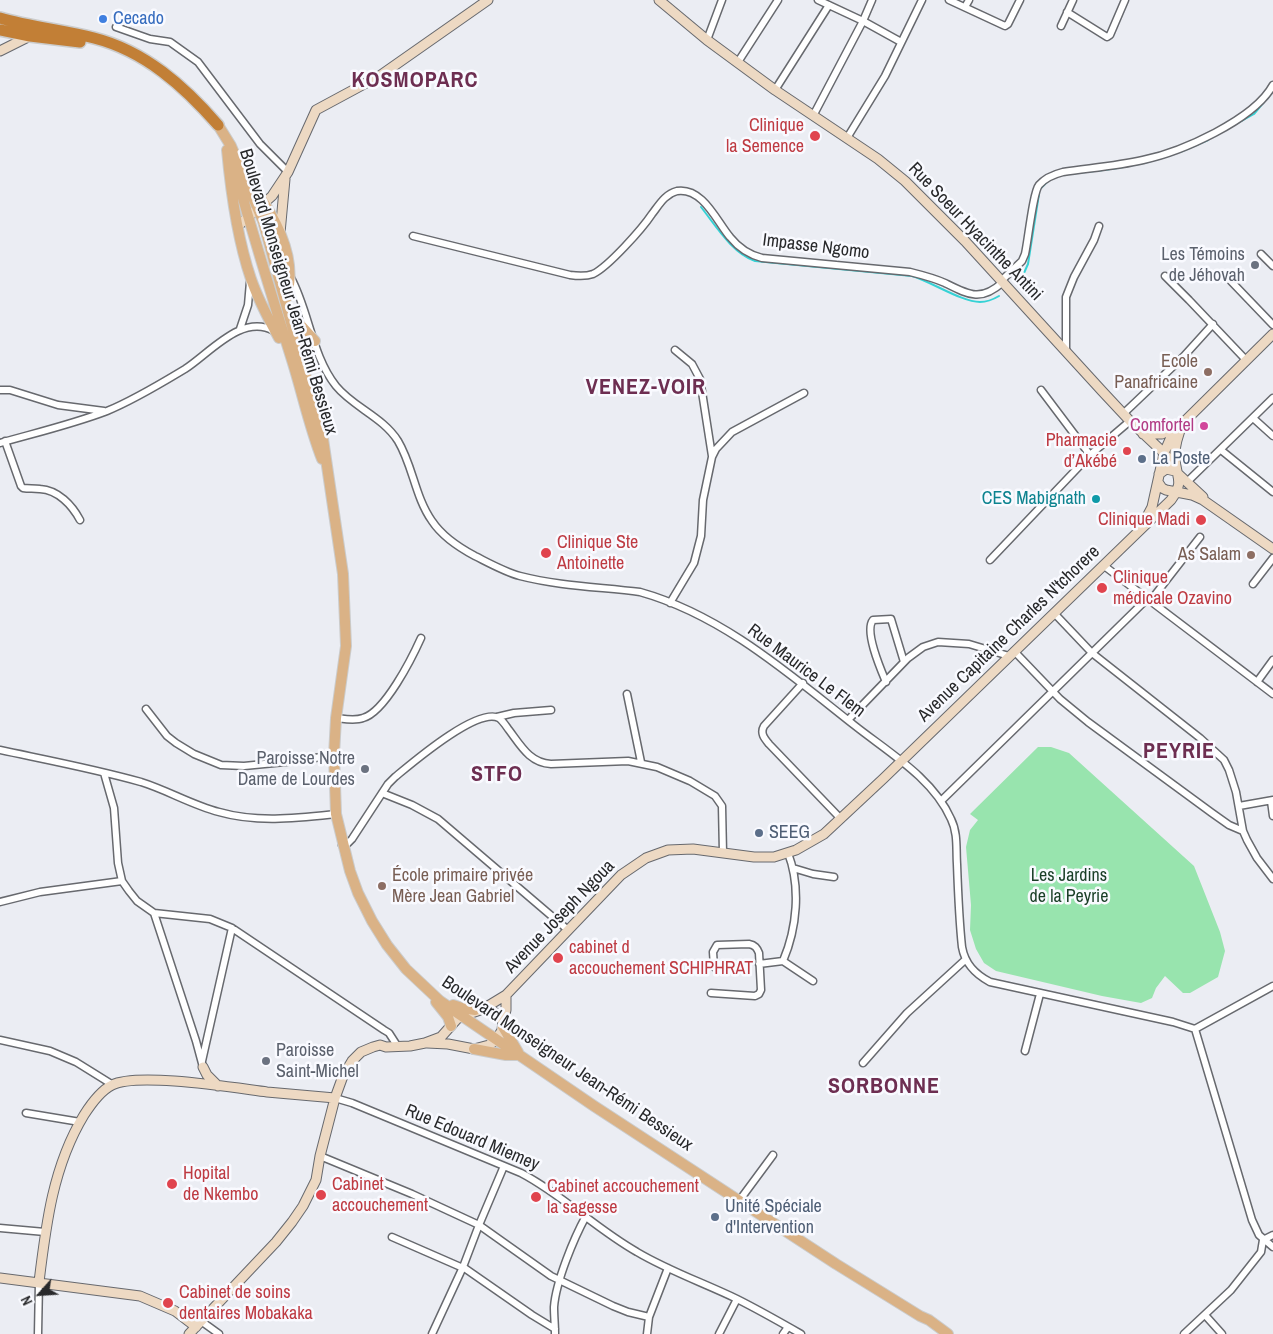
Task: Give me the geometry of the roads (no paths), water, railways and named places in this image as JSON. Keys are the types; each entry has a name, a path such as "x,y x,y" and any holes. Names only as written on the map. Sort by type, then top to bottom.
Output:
{"highway":[{"name":"Boulevard Monseigneur Jean-Rémi Bessieux","path":"1,26 25,25 96,38 132,52 183,87 215,126"},
{"name":"Boulevard Monseigneur Jean-Rémi Bessieux","path":"1,26 30,36 88,43 129,58 179,92 215,126"}],"main road":[{"path":"238,226 262,206 287,174 316,110 381,75 488,0"},
{"name":"Rue Soeur Hyacinthe Antini","path":"659,0 670,5 707,40 775,90 847,138 905,180 1003,281 1130,421 1164,454 1177,471"},
{"path":"0,51 30,36"},
{"name":"Boulevard Monseigneur Jean-Rémi Bessieux","path":"215,126 234,167 315,442 328,472"},
{"name":"Boulevard Monseigneur Jean-Rémi Bessieux","path":"215,126 232,146 238,164 262,206 285,305 323,439 343,574 346,646 336,718 334,755 336,814 342,845 358,893 372,921 392,952 423,986 440,1001 594,1106 948,1334"},
{"path":"227,150 230,182 250,277 276,332 291,358"},
{"path":"280,234 287,174"},
{"path":"262,206 280,234 288,259 288,292 285,305"},
{"path":"255,289 285,305 315,341"},
{"path":"1140,529 1150,512 1164,454 1179,426 1273,334"},
{"path":"1179,426 1146,437 1156,453 1162,488 1178,490 1208,503 1273,549"},
{"path":"1178,490 1175,448 1179,426"},
{"path":"1159,475 1162,470 1171,469 1177,471"},
{"name":"Avenue Capitaine Charles N'tchorere","path":"901,762 1140,529 1146,526 1178,490"},
{"name":"Avenue Joseph Ngoua","path":"424,1043 441,1036 462,1016 506,995 621,875 646,858 668,850 681,849 705,850 766,858 788,853 815,840 841,819 901,762"},
{"path":"0,1278 140,1296 175,1312 195,1327 276,1242 292,1222 316,1180 320,1156 335,1098 346,1071 356,1056 380,1045 386,1047 410,1046 424,1043 448,1044 506,1055 520,1055 494,1012 456,1006 423,986"},
{"path":"423,986 448,1017 453,1042 462,1047"},
{"path":"474,1049 489,1045 500,1035 506,1010 506,995"},
{"path":"192,1084 200,1079 203,1071 202,1065"},
{"path":"202,1065 207,1075 218,1086"},
{"path":"39,1282 45,1232 58,1172 67,1147 80,1122 99,1094 112,1085 130,1081 151,1080 335,1098"},
{"name":"Boulevard Monseigneur Jean-Rémi Bessieux","path":"920,1316 923,1321 940,1334"}],"street":[{"path":"707,40 722,0"},
{"path":"738,62 778,0"},
{"path":"818,0 863,21 901,42"},
{"path":"813,116 872,0"},
{"path":"847,138 885,76 922,0"},
{"path":"949,0 1005,26 1008,24 1020,0"},
{"path":"965,7 969,0"},
{"path":"1061,26 1073,0"},
{"path":"1068,12 1107,37 1110,35 1126,0"},
{"path":"775,90 829,5"},
{"path":"116,27 150,39 170,42 198,62 260,144 287,174"},
{"name":"Impasse Ngomo","path":"413,236 570,275 587,275 596,272 606,264 645,223 667,196 678,191 684,191 699,198 706,204 732,239 755,256 769,259 910,272 972,295 984,294 991,292 1022,260 1025,254 1037,188 1044,180 1063,172 1143,160 1183,147 1248,113 1266,96 1273,85"},
{"path":"1066,351 1066,297 1099,226"},
{"path":"1261,254 1273,266"},
{"name":"Rue Maurice Le Flem","path":"289,276 297,290 328,375 336,386 355,403 390,430 407,458 431,520 453,543 485,561 518,575 560,583 640,592 670,603 708,621 750,645 803,683 901,762 942,800"},
{"path":"1165,276 1246,360"},
{"path":"1226,276 1273,325"},
{"path":"240,329 248,305 250,277"},
{"path":"1124,414 1184,356 1213,324"},
{"path":"80,520 74,509 65,500 50,491 20,486 2,442 106,411 141,394 186,368 240,329 257,326 267,327 276,332"},
{"path":"675,350 692,364 700,379 712,457"},
{"path":"0,390 10,390 58,405 106,411"},
{"path":"1041,390 1090,455"},
{"path":"670,603 694,563 701,536 703,500 712,457 722,441 732,432 804,393"},
{"path":"1178,490 1273,398"},
{"path":"1253,418 1273,436"},
{"path":"990,560 1090,455 1130,421"},
{"path":"1220,450 1273,492"},
{"path":"1200,537 1149,599 942,800 956,834 960,935 965,960 974,972 990,982 1173,1022 1195,1029 1273,986"},
{"path":"1253,584 1273,558"},
{"path":"1103,565 1273,694"},
{"path":"1054,613 1092,653 1217,752 1224,760 1236,792 1243,831 1252,850 1273,879"},
{"path":"886,682 875,654 870,626 873,620 891,619 904,662"},
{"path":"336,718 366,718 377,709 392,691 421,638"},
{"path":"848,720 904,662 923,647 938,642 969,644 1012,654 1088,722 1229,825 1243,831"},
{"path":"1260,684 1273,660"},
{"path":"803,683 764,726 762,734 769,744 841,819"},
{"path":"626,694 641,762"},
{"path":"146,710 167,736 176,743 194,754 221,765 244,766 334,755"},
{"path":"496,718 514,713 551,710"},
{"path":"342,845 348,843 352,838 395,777 442,740 475,721 487,717 496,718 504,722 526,753 541,763 617,760 641,762 690,781 719,801 722,806 723,852"},
{"path":"0,750 104,772 143,783 219,813 280,819 336,814"},
{"path":"104,772 114,808 118,863 122,881 137,901 154,913 210,919 232,928 389,1033 398,1046"},
{"path":"382,793 418,808 438,819 568,930"},
{"path":"1239,806 1272,801 1273,816"},
{"path":"783,961 794,927 793,868 788,853"},
{"path":"793,868 834,878"},
{"path":"0,902 40,892 122,881"},
{"path":"154,913 202,1065"},
{"path":"202,1065 232,928"},
{"path":"711,993 754,996 758,995 761,990 757,948 753,945 716,945 713,952 714,966"},
{"path":"864,1063 907,1013 965,960"},
{"path":"759,964 783,961 813,981"},
{"path":"1025,1050 1040,994"},
{"path":"1195,1029 1245,1201 1252,1220 1264,1240 1273,1247"},
{"path":"0,1040 50,1051 68,1058 112,1085"},
{"name":"Rue Edouard Miemey","path":"335,1098 352,1103 538,1182 621,1242 668,1268 737,1299 800,1334"},
{"path":"26,1113 80,1122"},
{"path":"739,1201 773,1155"},
{"path":"320,1156 412,1194 479,1225 561,1281 613,1306 649,1317"},
{"path":"432,1334 463,1268 504,1166"},
{"path":"555,1332 554,1307 572,1249 586,1216"},
{"path":"0,1228 45,1232"},
{"path":"1184,1334 1231,1290 1261,1252 1264,1240 1273,1235"},
{"path":"392,1237 463,1268 555,1332"},
{"path":"647,1334 649,1317 668,1268"},
{"path":"38,1334 39,1282"},
{"path":"719,1334 737,1299"},
{"path":"1205,1315 1222,1334"},
{"path":"784,1334 788,1326"},
{"path":"195,1327 219,1334"}],"waterway":[{"path":"1227,129 1254,114 1273,91"},
{"path":"1180,152 1208,140"},
{"path":"1068,174 1133,165 1171,155"},
{"path":"1040,189 1047,182"},
{"path":"1018,280 1028,264 1039,194"},
{"path":"701,207 732,245 739,252 755,261 912,276 973,301 980,302 999,296"}],"place":[{"name":"Cecado","path":"103,19"},
{"name":"Clinique la Semence","path":"815,136"},
{"name":"Les Témoins de Jéhovah","path":"1255,265"},
{"name":"Ecole Panafricaine","path":"1208,372"},
{"name":"Comfortel","path":"1204,426"},
{"name":"Pharmacie d’Akébé","path":"1127,451"},
{"name":"La Poste","path":"1142,459"},
{"name":"CES Mabignath","path":"1096,499"},
{"name":"Clinique Madi","path":"1201,520"},
{"name":"Clinique Ste Antoinette","path":"546,553"},
{"name":"As Salam","path":"1251,555"},
{"name":"Clinique médicale Ozavino","path":"1102,588"},
{"name":"Paroisse Notre Dame de Lourdes","path":"365,769"},
{"name":"SEEG","path":"759,833"},
{"name":"École primaire privée Mère Jean Gabriel","path":"382,886"},
{"name":"cabinet d accouchement SCHIPHRAT","path":"558,958"},
{"name":"Paroisse Saint-Michel","path":"266,1061"},
{"name":"Hopital de Nkembo","path":"172,1184"},
{"name":"Cabinet accouchement","path":"321,1195"},
{"name":"Cabinet accouchement la sagesse","path":"536,1197"},
{"name":"Unité Spéciale d'Intervention","path":"715,1217"},
{"name":"Cabinet de soins dentaires Mobakaka","path":"168,1303"}],"district":[{"name":"KOSMOPARC","path":"415,81"},
{"name":"VENEZ-VOIR","path":"646,388"},
{"name":"PEYRIE","path":"1179,752"},
{"name":"STFO","path":"497,775"},
{"name":"SORBONNE","path":"884,1087"}],"park label":[{"name":"Les Jardins de la Peyrie","path":"1069,886"}]}
